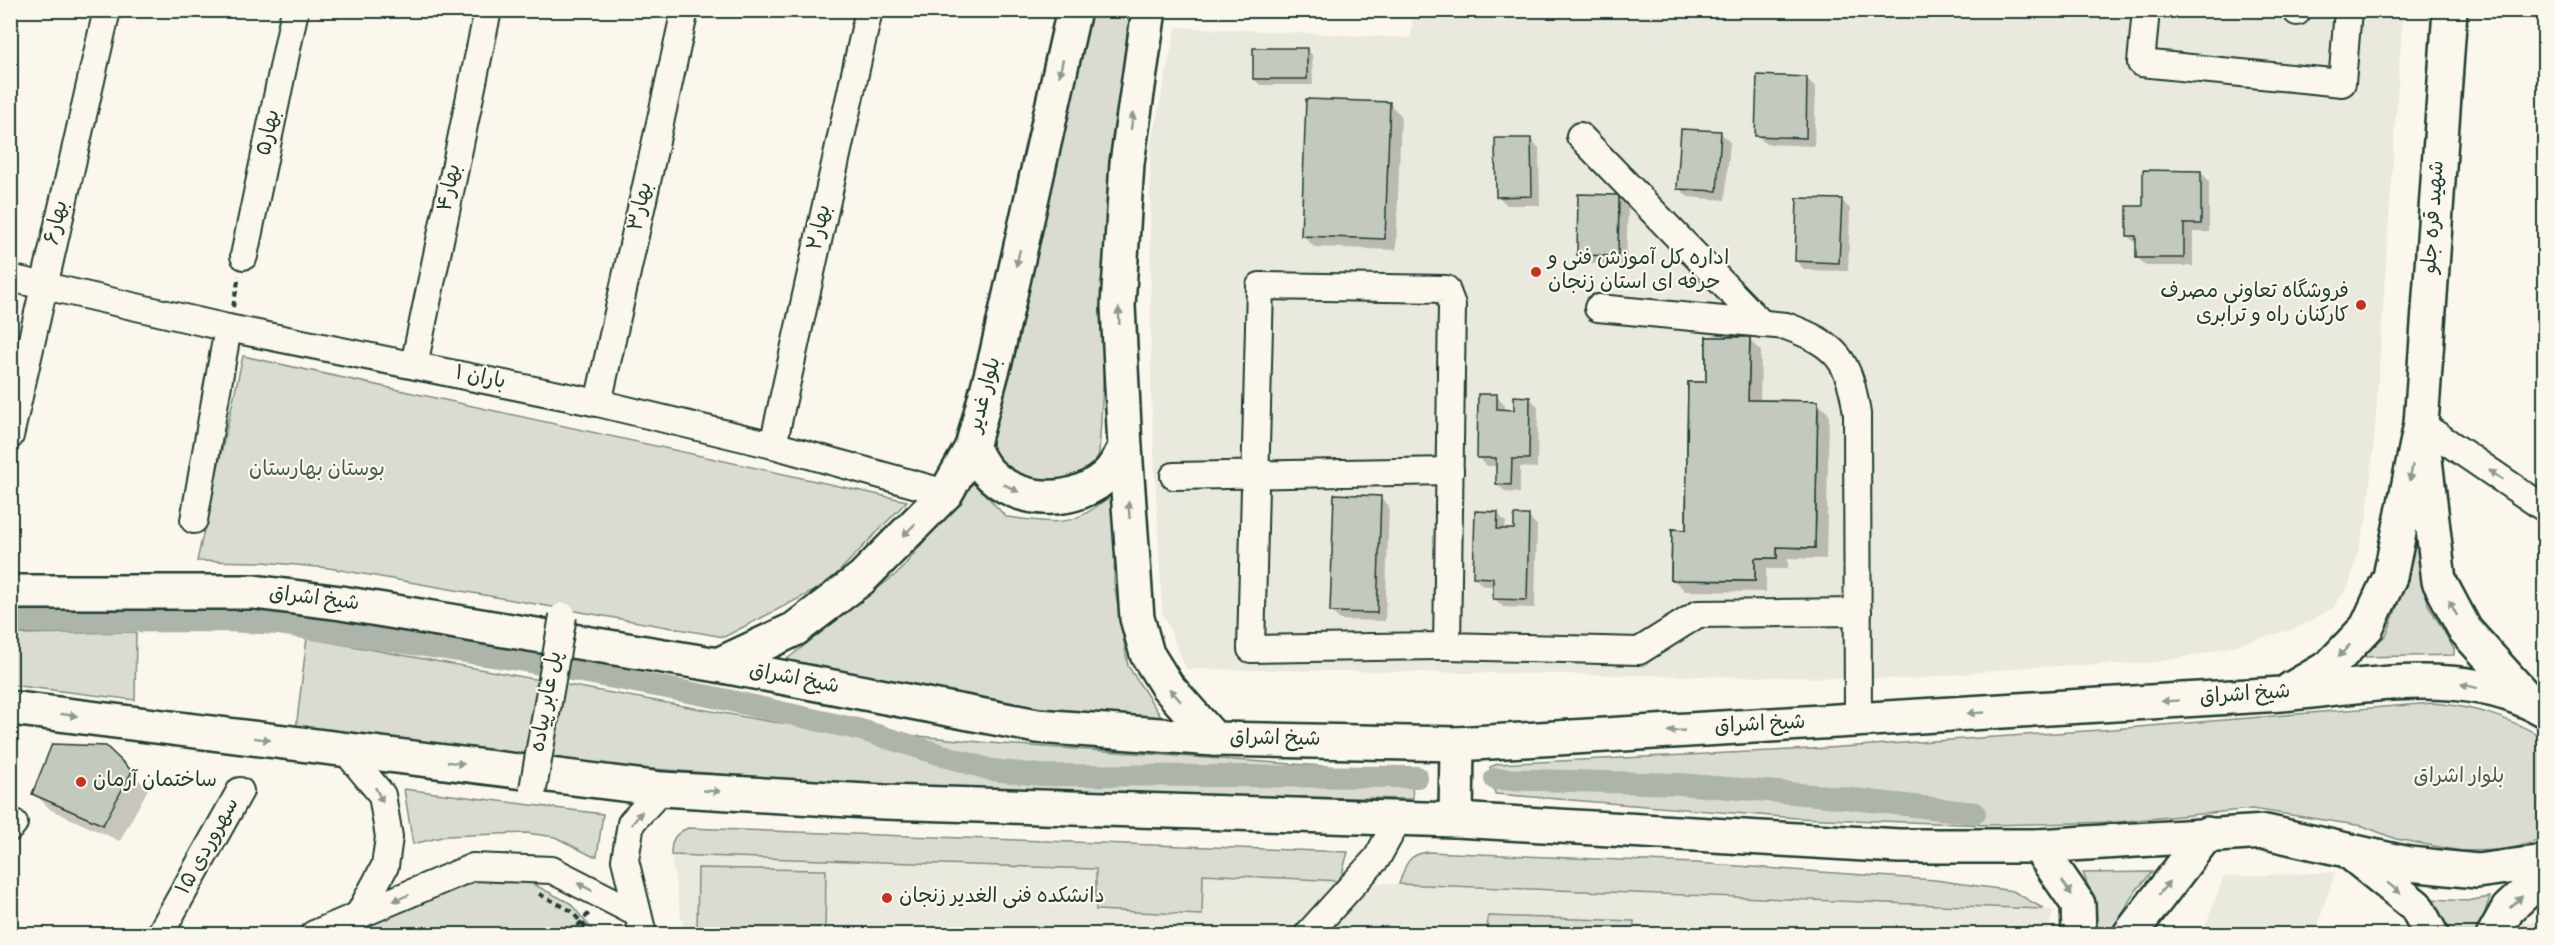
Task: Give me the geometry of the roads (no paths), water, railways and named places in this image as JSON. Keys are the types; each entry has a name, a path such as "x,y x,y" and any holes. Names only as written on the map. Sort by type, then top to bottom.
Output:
{"main road":[{"name":"بلوار غدیر","path":"718,665 795,629 862,578 946,493 972,447 996,357 1074,10"},
{"path":"1149,10 1127,163 1118,306 1137,618 1148,654 1167,686 1214,739"},
{"name":"شهید قره جلو","path":"2421,424 2450,10"},
{"path":"2282,694 2329,667 2367,627 2390,577 2421,424"},
{"path":"2421,424 2439,581 2465,630 2537,706"},
{"path":"972,447 987,470 1008,488 1034,497 1062,497 1088,489 1110,472 1125,448"},
{"name":"شیخ اشراق","path":"10,592 254,592 341,603 718,665 1036,726 1214,739 1457,744 2282,694 2391,684 2461,683 2537,706"},
{"path":"10,708 663,789 884,802 1456,820 1899,846 2038,846 2266,832 2409,864 2477,871 2544,862"},
{"path":"1456,820 1457,744"},
{"path":"2130,934 2207,834"},
{"path":"2038,846 2078,904 2079,934"},
{"path":"2349,852 2416,906 2432,934"},
{"path":"2494,934 2508,909 2544,875"}],"street":[{"name":"بهار۶","path":"10,436 107,10"},
{"name":"بهار۵","path":"244,256 296,10"},
{"name":"بهار۴","path":"414,365 488,10"},
{"name":"بهار۳","path":"598,403 685,10"},
{"name":"بهار۲","path":"773,445 869,10"},
{"path":"2145,10 2141,63 2342,83 2348,10"},
{"path":"1580,136 1762,324"},
{"name":"باران ۱","path":"10,278 228,328 598,403 773,445 946,493"},
{"path":"1447,646 1452,305 1446,289 1260,286 1251,649 1447,646 1639,651 1698,614 1858,612"},
{"path":"1598,308 1786,326 1810,334 1836,351 1852,380 1857,414 1858,720"},
{"path":"194,520 228,328"},
{"path":"2421,424 2544,508"},
{"path":"1174,476 1450,471"},
{"name":"پل عابر پیاده","path":"533,789 563,616"},
{"path":"344,749 382,795 389,837 385,866 358,916"},
{"path":"640,924 626,861 631,823 663,789"},
{"name":"سهروردی ۱۵","path":"160,934 240,791"},
{"path":"1308,934 1377,858 1399,818"},
{"path":"314,934 473,867 552,870 640,924"}],"waterway":[{"path":"10,622 228,621 279,624 513,659 709,696 861,730 991,770 1041,775 1417,777"},
{"path":"1495,779 1679,784 1827,796 1975,813"}],"place":[{"name":"اداره کل آموزش فنی و حرفه ای استان زنجان","path":"1536,272"},
{"name":"فروشگاه تعاونی مصرف کارکنان راه و ترابری","path":"2361,305"},
{"name":"ساختمان آرمان","path":"81,782"},
{"name":"دانشکده فنی الغدیر زنجان","path":"887,898"}],"park label":[{"name":"بوستان بهارستان","path":"317,471"},
{"name":"بلوار اشراق","path":"2459,778"}]}
